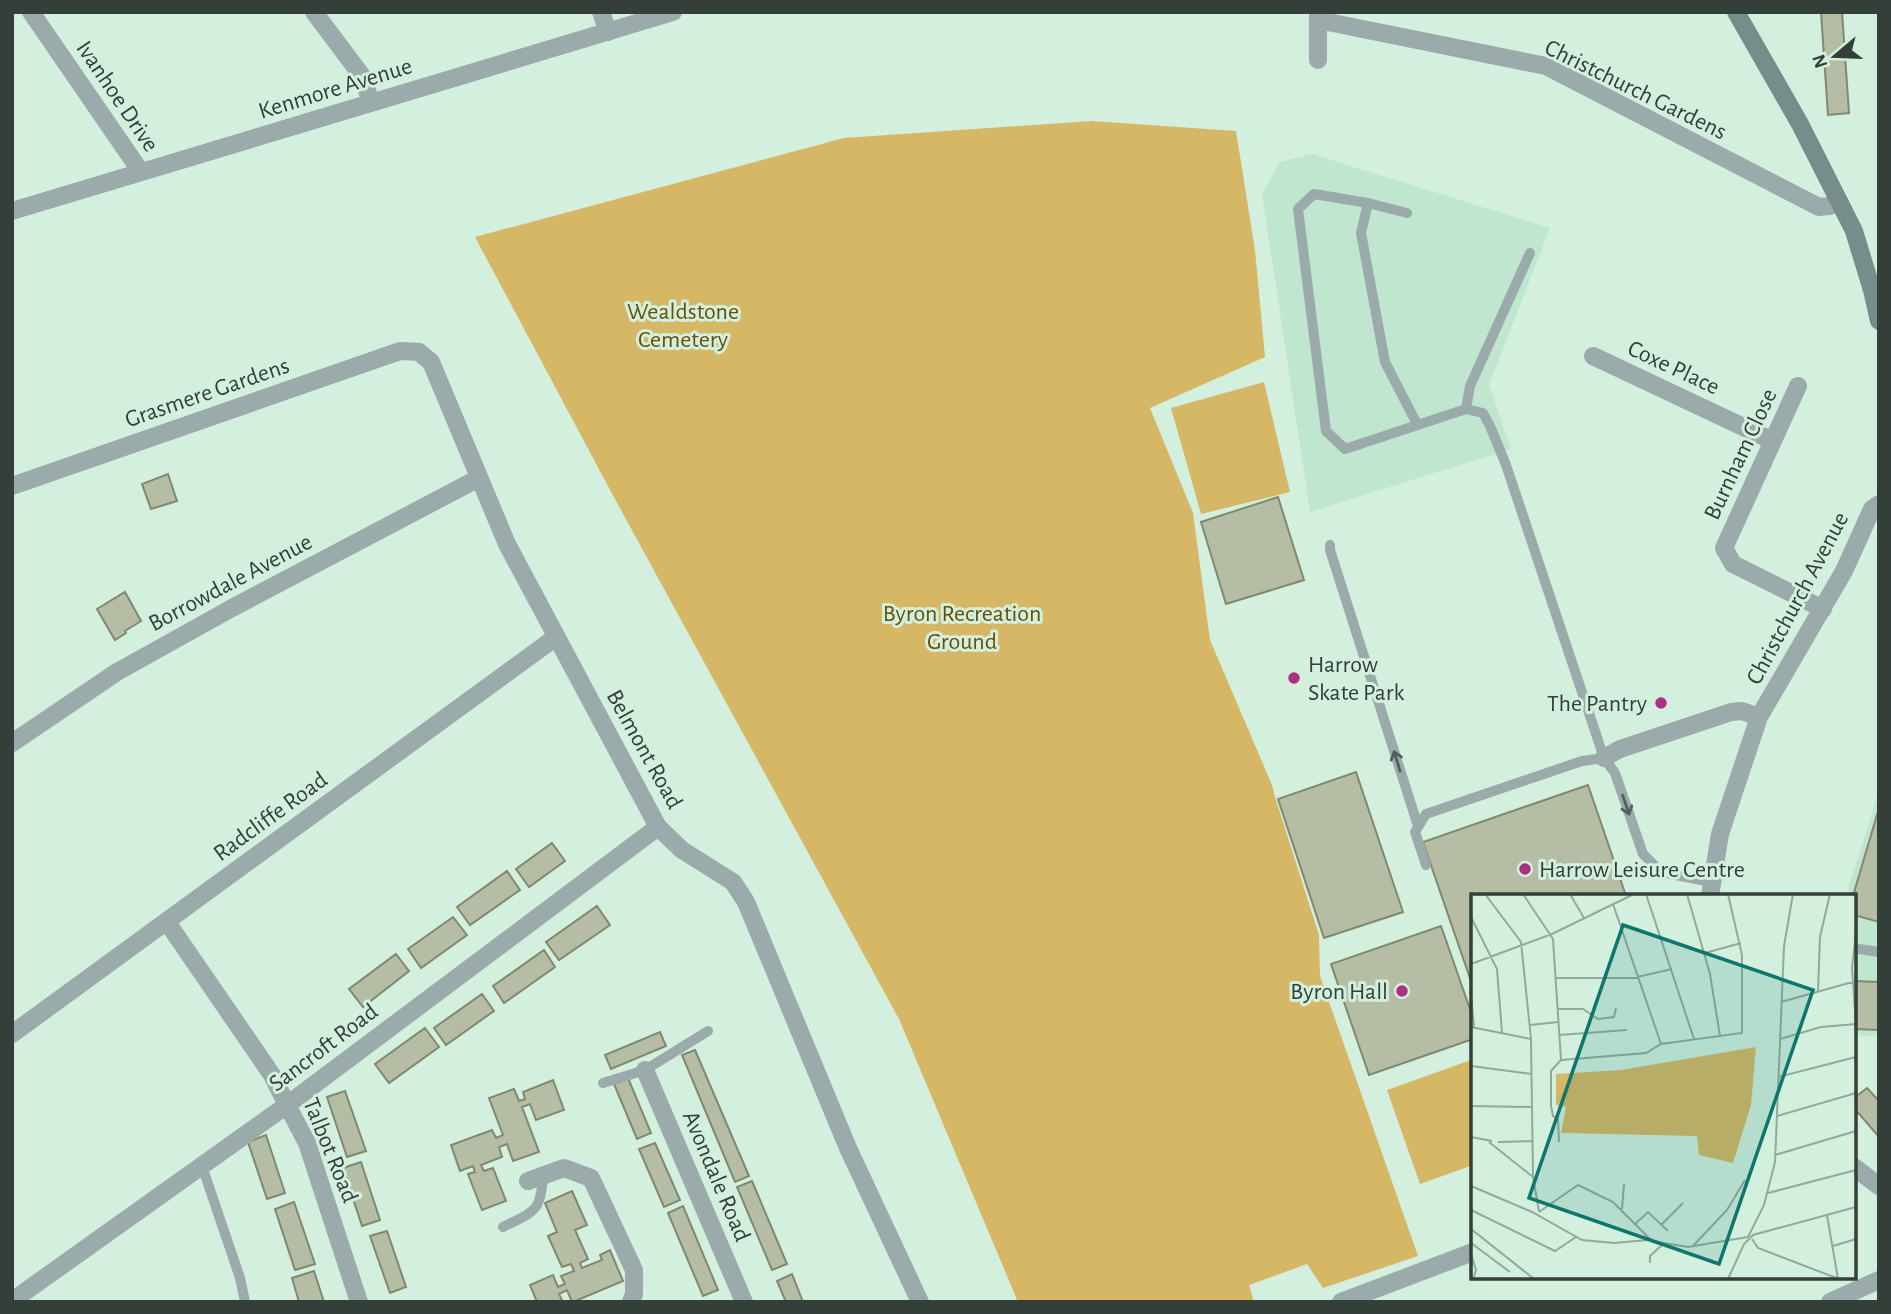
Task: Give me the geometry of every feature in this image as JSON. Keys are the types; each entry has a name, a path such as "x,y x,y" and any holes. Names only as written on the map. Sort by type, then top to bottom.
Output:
{"street":[{"name":"Ivanhoe Drive","path":"31,12 141,173"},
{"path":"314,12 362,76 371,102"},
{"path":"601,12 608,32"},
{"name":"Kenmore Avenue","path":"12,211 673,12"},
{"path":"1737,12 1800,124 1854,231 1863,255 1879,321"},
{"name":"Christchurch Gardens","path":"1318,60 1318,16 1546,66 1819,207 1840,203"},
{"name":"Grasmere Gardens","path":"12,486 400,351 419,352"},
{"name":"Belmont Road","path":"419,352 431,362 507,544 658,827 682,850 733,883 746,902 848,1147 920,1302"},
{"name":"Coxe Place","path":"1593,356 1773,440"},
{"name":"Burnham Close","path":"1798,386 1724,548 1732,564 1823,609"},
{"name":"Borrowdale Avenue","path":"12,743 117,672 253,596 479,478"},
{"name":"Christchurch Avenue","path":"1711,889 1720,835 1759,717 1844,571 1872,509 1879,505"},
{"name":"Radcliffe Road","path":"12,1034 556,636"},
{"name":"Christchurch Avenue","path":"1604,758 1620,749 1731,712 1742,711 1759,717"},
{"name":"Sancroft Road","path":"12,1301 288,1105 658,827"},
{"name":"Talbot Road","path":"167,922 272,1075 288,1105 307,1143 359,1302"},
{"name":"Avondale Road","path":"645,1070 744,1302"},
{"path":"536,1178 564,1168 591,1178 634,1270 634,1294 631,1302"},
{"path":"1856,1169 1879,1186"},
{"path":"1341,1302 1471,1253"},
{"path":"1830,1302 1879,1280"}],"lane":[{"path":"1407,213 1314,194 1298,209 1326,431 1345,449 1466,409 1483,413 1500,452 1604,758 1615,773 1643,855 1661,872 1711,889"},
{"path":"1368,203 1361,233 1385,362 1417,424"},
{"path":"1466,409 1470,386 1530,253"},
{"path":"1330,545 1418,826"},
{"path":"1426,865 1415,832 1426,814 1582,761 1604,758"},
{"path":"1859,950 1879,952"},
{"path":"603,1083 645,1070 708,1031"},
{"path":"202,1166 240,1278 245,1302"},
{"path":"503,1227 537,1208 541,1197 536,1178"}],"shaded area":[{"path":"1312,154 1550,228 1489,385 1511,449 1310,512 1262,194 1280,162"},
{"path":"1879,791 1879,1036 1856,1035 1856,894 1847,894"}],"green space":[{"name":"Byron Recreation Ground","path":"1091,121 1236,131 1255,250 1265,357 1150,408 1193,513 1210,640 1272,785 1319,935 1320,976 1418,1256 1323,1288 1307,1264 1249,1285 1254,1302 1018,1302 899,1019 475,237 844,138"},
{"path":"1264,382 1290,492 1201,514 1171,408"},
{"path":"1471,1060 1471,1166 1420,1184 1387,1090"}],"building":[{"path":"1821,12 1842,12 1849,113 1828,115"},
{"path":"168,474 177,501 151,509 142,484"},
{"path":"1278,497 1304,580 1226,604 1201,522"},
{"path":"125,592 141,621 115,640 97,609"},
{"path":"1356,772 1403,912 1324,938 1278,799"},
{"name":"Harrow Leisure Centre","path":"1588,785 1625,894 1471,894 1471,981 1423,842"},
{"path":"1879,808 1879,922 1856,916 1856,894 1854,894"},
{"path":"552,843 565,861 529,887 516,869"},
{"path":"507,871 520,890 470,925 457,907"},
{"path":"597,906 610,925 559,960 546,942"},
{"path":"453,917 467,935 421,968 408,949"},
{"name":"Byron Hall","path":"1441,926 1471,1012 1471,1040 1369,1075 1331,964"},
{"path":"544,950 555,967 504,1003 493,986"},
{"path":"396,954 409,971 363,1007 349,989"},
{"path":"1856,981 1879,982 1879,1030 1856,1029"},
{"path":"482,994 494,1011 446,1045 434,1028"},
{"path":"425,1028 439,1047 389,1083 375,1064"},
{"path":"660,1032 666,1046 611,1069 605,1055"},
{"path":"695,1050 749,1176 735,1182 682,1055"},
{"path":"628,1078 651,1133 637,1139 614,1084"},
{"path":"553,1080 564,1110 536,1120 530,1104 522,1107 539,1152 513,1161 507,1144 499,1147 502,1157 481,1165 484,1171 493,1168 506,1201 482,1210 468,1174 475,1172 473,1166 460,1171 451,1145 492,1130 496,1138 503,1135 489,1098 514,1089 519,1101 525,1099 523,1092"},
{"path":"1867,1088 1879,1101 1879,1137 1856,1110 1856,1096"},
{"path":"345,1091 366,1151 347,1157 327,1097"},
{"path":"266,1135 285,1193 267,1199 248,1142"},
{"path":"655,1143 680,1200 664,1207 639,1149"},
{"path":"361,1162 380,1220 362,1226 343,1168"},
{"path":"752,1181 787,1264 772,1270 737,1187"},
{"path":"572,1191 587,1225 575,1230 588,1259 580,1263 582,1268 602,1260 600,1255 610,1250 623,1281 573,1302 567,1290 559,1294 563,1302 537,1302 530,1285 553,1275 558,1287 565,1284 561,1276 574,1271 571,1264 562,1267 548,1236 557,1232 545,1203"},
{"path":"294,1202 315,1264 295,1270 275,1209"},
{"path":"683,1206 718,1290 703,1296 668,1213"},
{"path":"387,1231 406,1287 390,1293 370,1236"},
{"path":"314,1271 324,1302 299,1302 292,1278"},
{"path":"792,1274 803,1302 786,1302 777,1281"}],"place":[{"name":"Harrow Skate Park","path":"1294,678"},
{"name":"The Pantry","path":"1661,703"},
{"name":"Harrow Leisure Centre","path":"1525,869"},
{"name":"Byron Hall","path":"1402,991"}],"park label":[{"name":"Wealdstone Cemetery","path":"683,325"}]}
